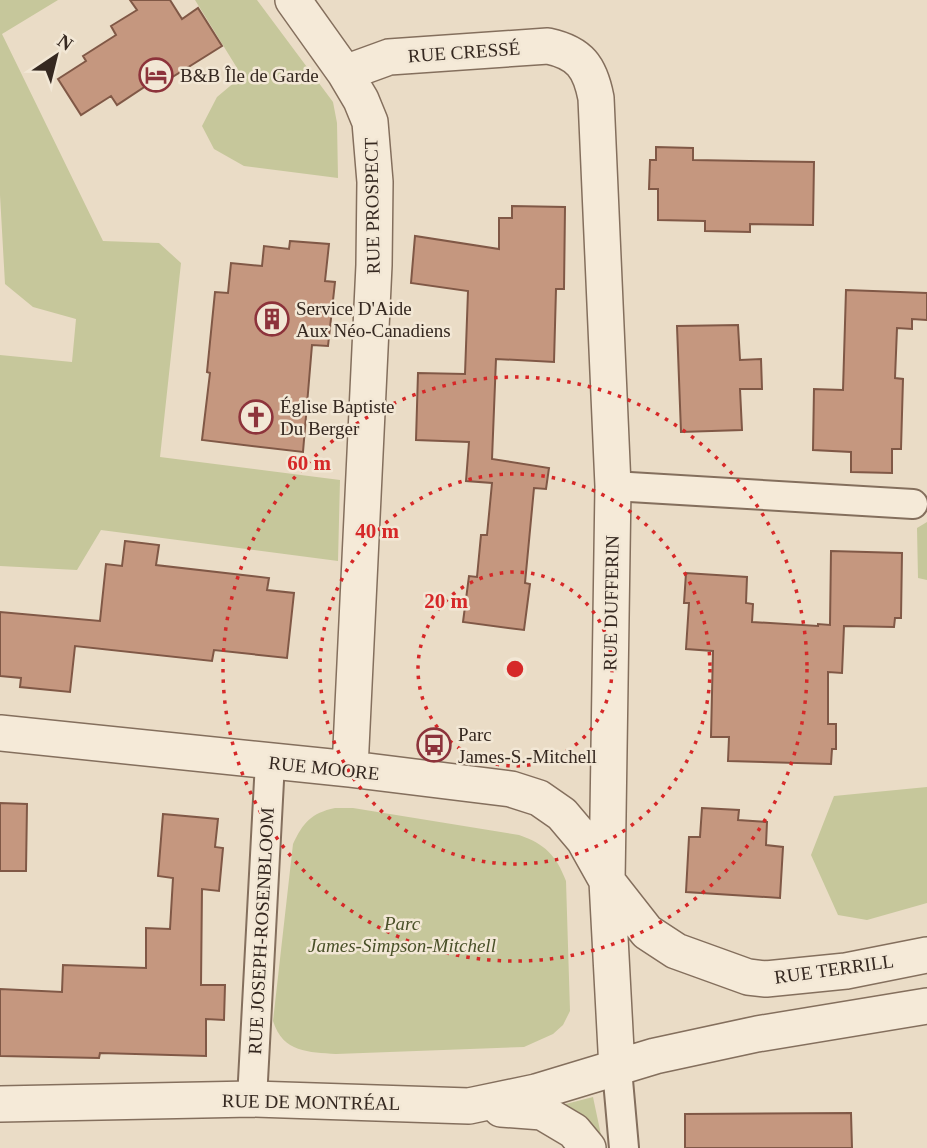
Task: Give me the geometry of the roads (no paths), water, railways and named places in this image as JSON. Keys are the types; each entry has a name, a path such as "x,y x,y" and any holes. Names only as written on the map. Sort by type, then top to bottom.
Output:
{"street":[{"name":"RUE PROSPECT","path":"293,0 361,100 370,122 375,182 371,348 350,769"},
{"name":"RUE CRESSÉ","path":"345,74 389,57 548,46 567,50 582,62"},
{"name":"RUE DUFFERIN","path":"582,62 592,77 596,98 613,486 607,881 624,1148"},
{"path":"613,486 913,504"},
{"name":"RUE MOORE","path":"0,733 350,769 511,789 539,798 562,814 584,840 607,881"},
{"name":"RUE JOSEPH-ROSENBLOOM","path":"252,1100 270,762"},
{"name":"RUE TERRILL","path":"607,881 647,932 676,951 748,977 766,979 821,975 927,955"},
{"path":"617,1069 655,1056 757,1034 927,1006"},
{"name":"RUE DE MONTRÉAL","path":"0,1104 252,1100 469,1106 536,1092 617,1069"},
{"path":"469,1106 542,1112 574,1131 588,1148"}],"place":[{"name":"B&B Île de Garde","path":"156,75"},
{"name":"Service D'Aide Aux Néo-Canadiens","path":"272,319"},
{"name":"Église Baptiste Du Berger","path":"256,417"},
{"name":"Parc James-S.-Mitchell","path":"434,745"}],"park label":[{"name":"Parc James-Simpson-Mitchell","path":"402,934"}]}
